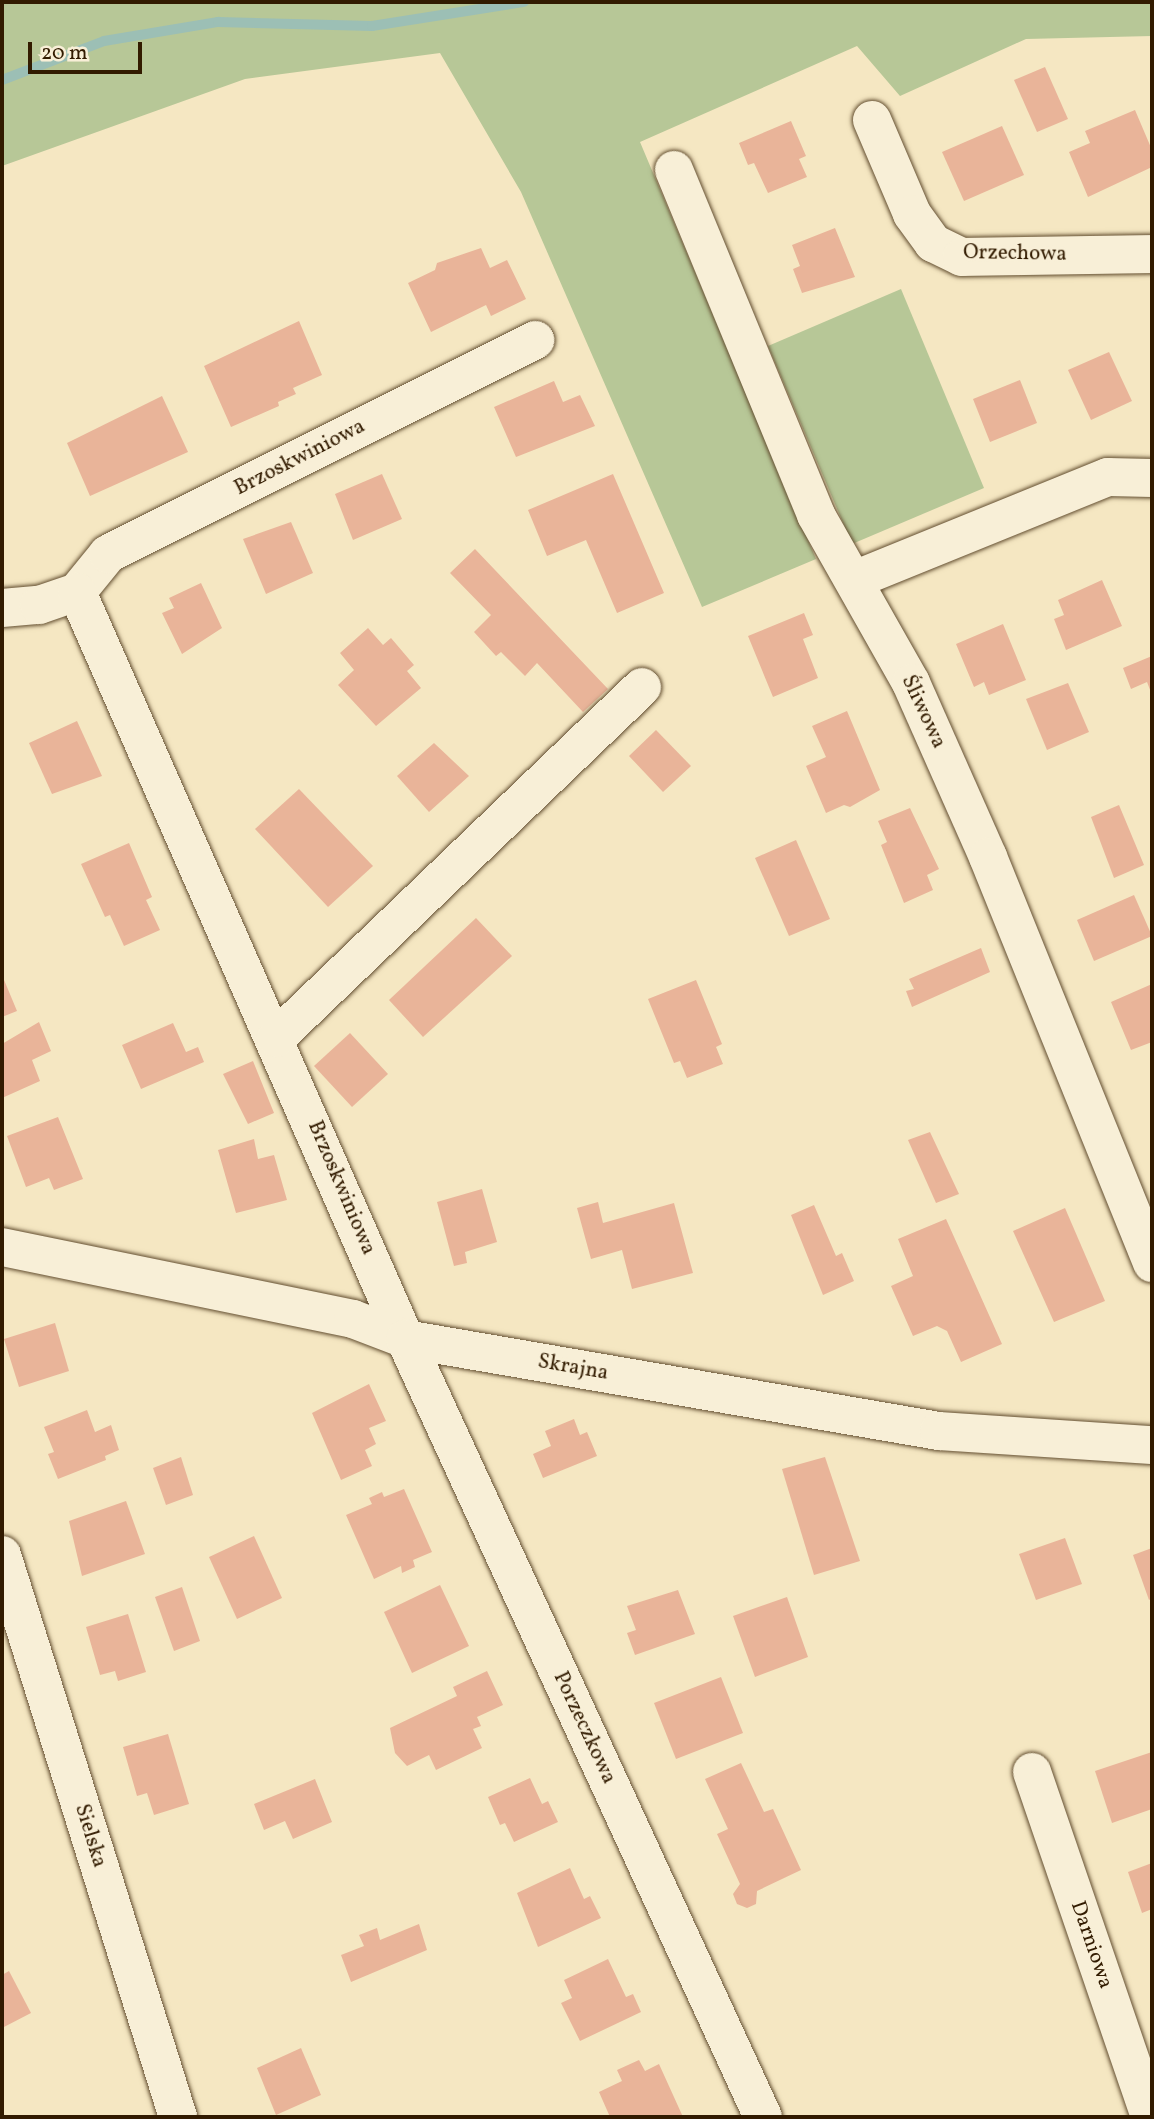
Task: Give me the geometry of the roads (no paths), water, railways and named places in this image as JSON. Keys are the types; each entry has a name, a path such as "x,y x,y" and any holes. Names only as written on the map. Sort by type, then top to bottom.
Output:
{"street":[{"name":"Orzechowa","path":"872,120 912,214 933,243 962,257 1152,254"},
{"name":"Śliwowa","path":"674,170 816,514 911,683 988,857 1152,1264"},
{"name":"Brzoskwiniowa","path":"405,1339 276,1038 77,592 108,554 535,341"},
{"path":"854,580 1108,477 1152,478"},
{"path":"2,608 39,605 77,592"},
{"path":"276,1038 642,688"},
{"name":"Skrajna","path":"2,1247 354,1319 405,1339 939,1431 1152,1446"},
{"name":"Porzeczkowa","path":"405,1339 763,2117"},
{"name":"Sielska","path":"2,1555 15,1643 178,2117"},
{"name":"Darniowa","path":"1032,1772 1141,2110"}],"waterway":[{"path":"2,80 104,41 218,22 372,26 524,2"}]}
